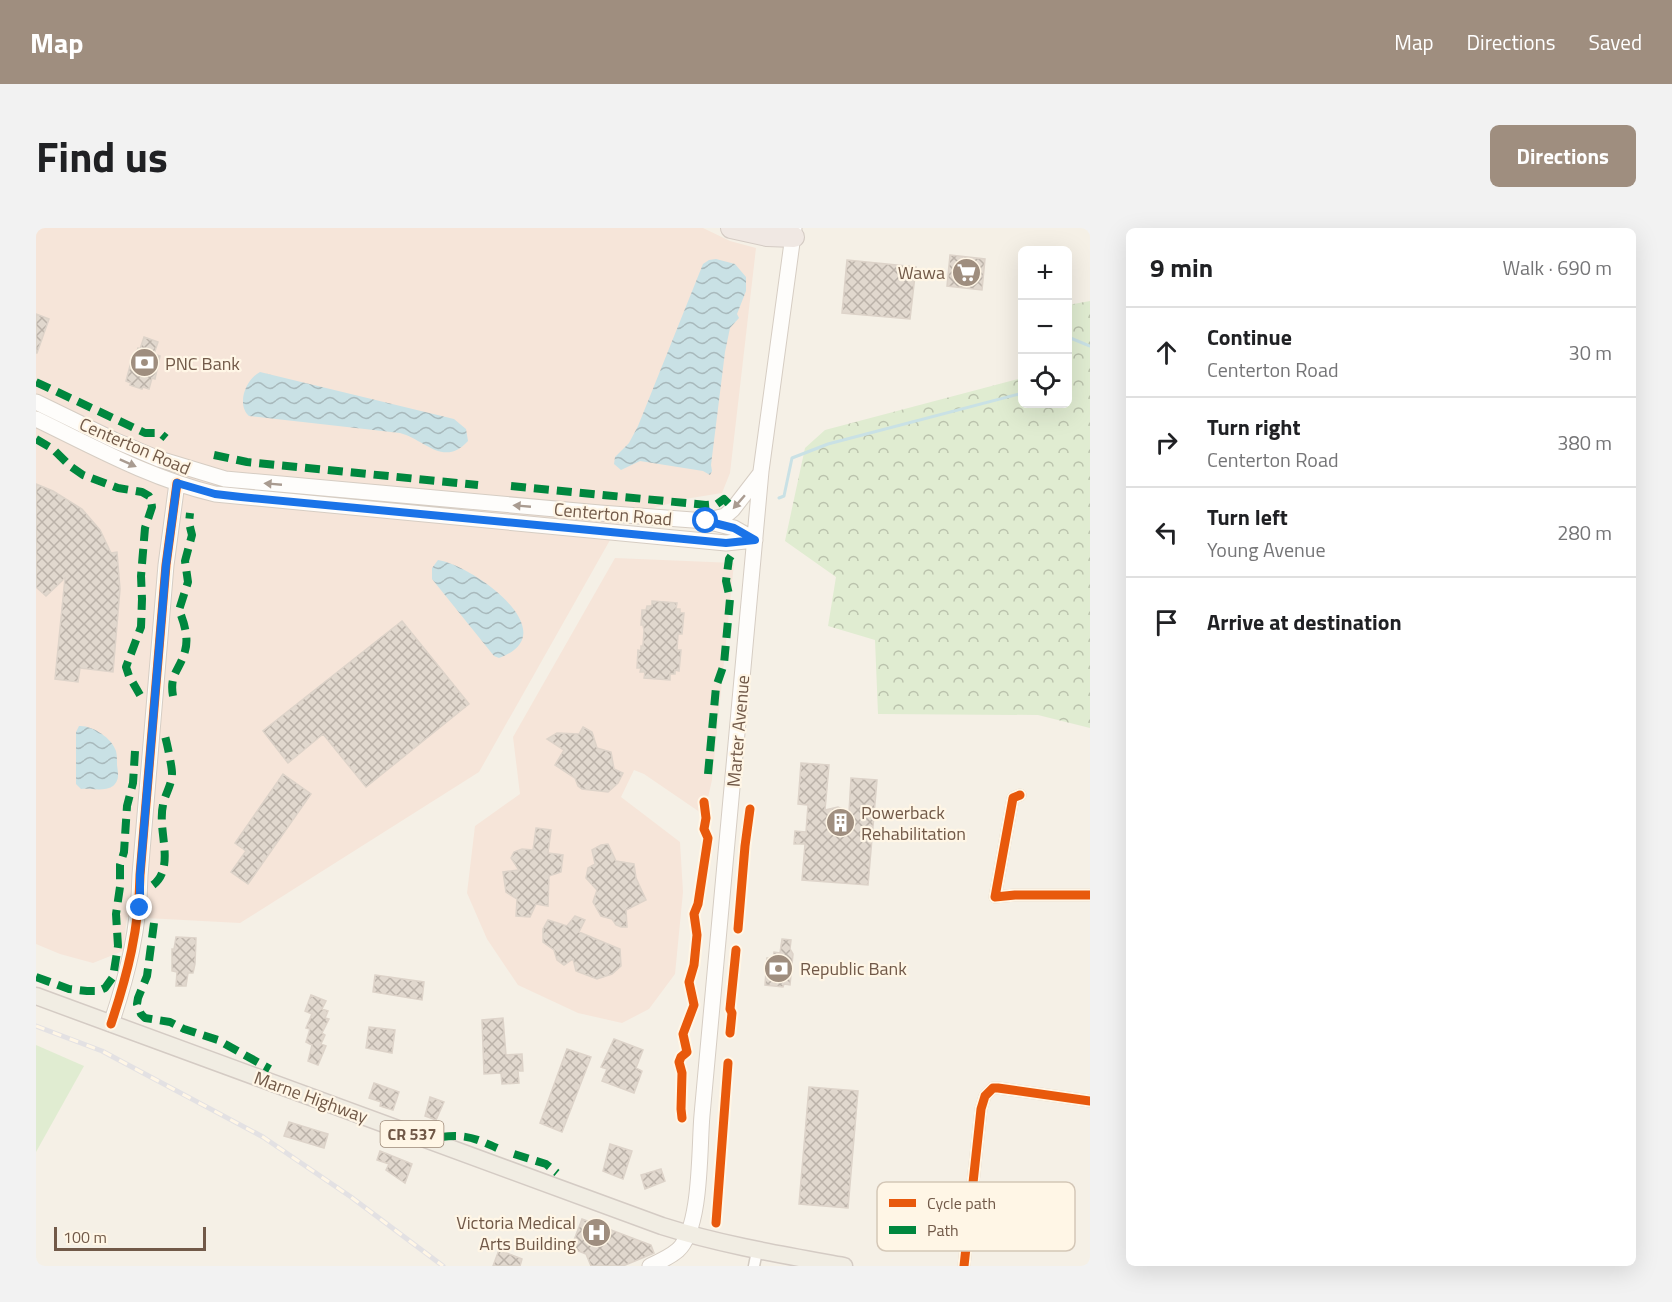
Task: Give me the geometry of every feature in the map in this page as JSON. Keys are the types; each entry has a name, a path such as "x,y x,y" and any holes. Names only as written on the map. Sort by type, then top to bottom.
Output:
{"highway":[{"path":"731,228 767,236 794,233"}],"main road":[{"name":"Marter Avenue","path":"688,1234 695,1213 761,471 794,233"},
{"name":"Centerton Road","path":"36,402 159,459 225,479 706,521 734,528 755,540"},
{"name":"Centerton Road","path":"36,419 99,450 177,483 215,494 726,543 755,540"},
{"path":"706,521 725,516 733,509 761,471"},
{"path":"111,1024 130,966 140,908 140,875 166,565 177,483"},
{"name":"Marne Highway","path":"36,996 688,1234"},
{"path":"650,1266 678,1250 688,1234"},
{"name":"CR 537","path":"688,1234 755,1258 844,1266"}],"street":[{"path":"1020,795 1013,798 994,897 1090,895"},
{"path":"973,1182 981,1109 985,1096 993,1088 1090,1101"},
{"path":"964,1266 966,1251"}],"shaded area":[{"path":"36,228 703,228 730,241 756,248 730,473 722,493 685,499 623,517 479,772 240,923 127,917 123,951 93,963 60,954 36,944"},
{"path":"615,558 734,563 712,780 704,815 644,774 634,770 621,797 680,842 683,892 675,974 649,1009 622,1023 578,1013 518,985 487,939 467,893 475,826 520,794 513,737"}],"green space":[{"path":"1090,301 1090,728 1038,715 878,714 875,640 828,626 836,577 785,541 805,448 825,430 1018,379 1018,408 1072,408 1072,304"},
{"path":"36,1045 84,1066 36,1152"}],"water":[{"path":"716,259 735,264 746,277 746,291 737,314 739,318 730,328 725,352 712,471 710,475 703,471 640,461 621,470 614,464 615,457 629,443 638,426 703,264"},
{"path":"260,372 454,419 466,429 468,441 459,449 442,452 400,433 249,416 243,405 244,392 255,375"},
{"path":"438,560 472,574 507,602 519,617 523,633 518,647 499,658 494,656 432,579 432,568"},
{"path":"79,726 95,730 114,746 117,754 118,776 113,786 102,789 81,789 76,784 76,732"}],"building":[{"name":"Wawa","path":"950,255 985,259 982,290 947,286"},
{"path":"847,260 916,267 910,319 842,313"},
{"path":"36,314 49,319 37,353 36,353"},
{"name":"PNC Bank","path":"144,337 158,342 154,354 160,356 155,379 152,378 149,389 130,385 131,383 126,381 132,358 134,359 138,348 140,349"},
{"path":"36,484 53,491 82,509 100,530 111,553 117,552 120,589 113,672 80,668 78,682 55,679 65,578 46,596 36,587"},
{"path":"652,601 677,603 676,609 684,613 682,634 678,634 677,650 681,650 679,671 675,670 675,674 670,674 670,680 644,678 645,672 640,672 641,668 637,668 638,650 641,651 641,646 643,646 642,610 646,610 647,606 652,606"},
{"path":"402,621 469,704 366,787 323,734 288,763 263,731"},
{"path":"583,727 592,732 597,748 611,752 614,769 623,773 618,783 608,792 582,789 575,778 555,765 564,750 547,739 557,733 579,734"},
{"name":"Powerback Rehabilitation","path":"801,763 829,765 825,810 838,807 849,812 851,778 877,780 868,885 802,880 805,844 794,844 795,831 806,832 808,805 798,804"},
{"path":"283,774 311,794 248,884 231,872 246,851 235,843"},
{"path":"536,828 551,830 548,853 563,855 561,872 549,876 548,906 536,904 530,917 516,916 517,899 506,892 503,872 519,870 511,858 514,852 522,849 533,850"},
{"path":"608,844 616,861 634,864 636,878 646,900 626,910 627,927 616,925 612,919 601,916 593,902 597,890 586,878 588,868 595,864 592,850"},
{"path":"575,916 585,920 579,932 620,949 621,966 612,974 597,979 576,971 573,959 564,965 557,960 554,950 543,942 543,929 548,920 567,926"},
{"path":"176,937 196,938 195,964 193,973 188,973 186,986 176,986 177,972 172,971 172,949 174,949"},
{"name":"Republic Bank","path":"782,939 791,940 790,949 793,954 790,985 784,984 783,987 765,985 767,958 773,958 774,952 780,953"},
{"path":"375,975 424,982 422,1000 373,992"},
{"path":"311,995 326,1001 322,1009 328,1011 325,1018 329,1019 322,1033 325,1035 321,1044 326,1046 318,1065 308,1061 312,1045 306,1042 310,1029 306,1028 312,1014 305,1011"},
{"path":"503,1018 506,1055 522,1054 523,1071 518,1071 519,1083 502,1084 501,1073 484,1074 482,1020"},
{"path":"369,1027 395,1030 392,1053 366,1048"},
{"path":"614,1039 643,1050 636,1068 642,1071 634,1093 602,1081 607,1069 601,1067"},
{"path":"567,1049 591,1057 562,1132 540,1123"},
{"path":"374,1083 399,1092 393,1110 380,1106 381,1102 369,1098"},
{"path":"809,1087 858,1091 848,1208 799,1204"},
{"path":"430,1097 444,1102 436,1120 425,1116"},
{"path":"289,1122 328,1134 324,1148 284,1136"},
{"path":"610,1144 632,1151 623,1179 603,1171"},
{"path":"380,1151 412,1164 405,1183 386,1170 389,1164 377,1160"},
{"path":"661,1169 665,1181 645,1189 641,1175"},
{"name":"Victoria Medical Arts Building","path":"582,1219 651,1245 654,1253 623,1266 591,1266 586,1254 571,1248"},
{"path":"499,1250 522,1259 520,1266 493,1266"}],"waterway":[{"path":"1072,339 1090,346"},
{"path":"779,498 784,496 792,458 828,444 1018,394"}],"railway":[{"path":"36,1026 102,1051 263,1137 351,1197 443,1266"}],"marked path":[{"path":"36,382 145,433 160,433 166,438"},
{"path":"36,439 53,449 83,475 118,488 142,492 151,500 152,507 145,528 141,576 141,627 126,667 140,695"},
{"path":"214,455 247,462 478,485"},
{"path":"511,486 706,505 717,504 724,499 730,505"},
{"path":"173,696 172,682 186,646 185,630 179,610 188,582 185,561 192,535 189,523 190,513"},
{"path":"708,774 716,687 724,664 730,599 726,581 731,556"},
{"path":"153,885 160,877 165,859 162,815 172,777 165,736"},
{"path":"36,977 69,989 87,991 98,991 105,988 113,977 118,946 116,914 120,865 124,852 127,806 133,783 135,751"},
{"path":"154,923 147,976 137,1004 141,1014 145,1018 170,1022 218,1040 270,1069"},
{"path":"441,1137 470,1138 497,1148"},
{"path":"514,1154 546,1164 557,1173"}],"cycle path":[{"path":"111,1024 123,987 135,932 166,565 177,483"},
{"path":"1020,795 1013,798 995,897 1090,895"},
{"path":"682,1118 682,1073 679,1062 687,1052 683,1034 694,1005 689,982 694,965 697,935 694,914 698,904 708,838 704,829 706,818 704,802"},
{"path":"738,929 750,809"},
{"path":"730,1033 736,950"},
{"path":"716,1223 728,1063"},
{"path":"973,1182 981,1109 985,1096 993,1088 1090,1101"},
{"path":"964,1266 966,1251"}],"place":[{"name":"Wawa","path":"966,272"},
{"name":"PNC Bank","path":"144,363"},
{"name":"Powerback Rehabilitation","path":"840,822"},
{"name":"Republic Bank","path":"779,968"},
{"name":"Victoria Medical Arts Building","path":"597,1232"}],"route":[{"path":"140,908 140,875 152,755 166,565 177,483 215,494 514,524 726,543 755,540 734,528 706,521"}]}
